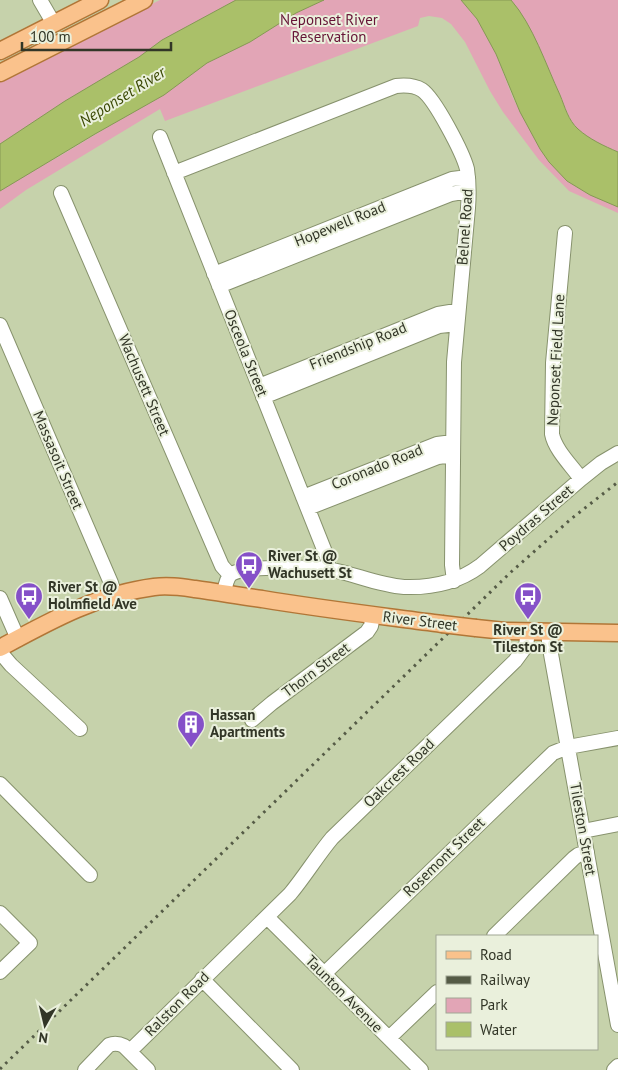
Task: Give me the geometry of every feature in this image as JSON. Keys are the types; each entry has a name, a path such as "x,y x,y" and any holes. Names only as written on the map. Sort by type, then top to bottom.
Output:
{"main road":[{"path":"0,51 100,0"},
{"path":"0,73 144,0"},
{"name":"River Street","path":"0,650 68,613 115,596 151,587 167,586 476,628 618,633"}],"street":[{"path":"40,0 54,24"},
{"name":"Belnel Road","path":"174,172 396,86 406,85 421,89 429,96 463,156 468,177 468,208 454,369 452,566 454,581"},
{"name":"Osceola Street","path":"160,137 327,557 327,569"},
{"name":"Hopewell Road","path":"216,280 452,179 468,177"},
{"name":"Hopewell Road","path":"216,280 451,194 468,191"},
{"name":"Wachusett Street","path":"61,193 222,566 230,575"},
{"name":"Neponset Field Lane","path":"565,233 553,363 552,434 557,448 581,479"},
{"name":"Friendship Road","path":"261,391 438,314 450,312 458,318"},
{"name":"Massasoit Street","path":"0,325 115,596"},
{"name":"Coronado Road","path":"305,503 437,444 453,448"},
{"name":"Poydras Street","path":"454,581 468,575 480,566 581,479 601,463 618,453"},
{"path":"224,594 230,575 240,571 269,568 327,569 396,586 431,586 454,581"},
{"path":"0,598 18,639"},
{"name":"Thorn Street","path":"252,720 367,632 371,626 373,615"},
{"name":"Oakcrest Road","path":"268,917 301,882 332,838 515,661 526,646 528,631"},
{"name":"Tileston Street","path":"549,632 549,643 587,852 598,935"},
{"path":"0,650 11,664 80,729"},
{"name":"Rosemont Street","path":"324,974 548,756 568,747 618,738"},
{"path":"0,784 90,876"},
{"path":"583,831 618,824"},
{"path":"495,935 574,858 587,852"},
{"path":"0,913 30,943 0,972"},
{"name":"Taunton Avenue","path":"268,917 421,1070"},
{"name":"Ralston Road","path":"130,1051 268,917"},
{"name":"Tileston Street","path":"598,938 601,961 618,1026"},
{"path":"202,979 292,1070"},
{"path":"389,1038 436,993"},
{"path":"85,1070 108,1045 114,1043 119,1043 130,1051 148,1070"},
{"path":"614,1070 618,1066"}],"green space":[{"path":"160,0 236,0 162,40 139,57 65,101 0,144 0,80"},
{"name":"Neponset River Reservation","path":"324,0 461,0 477,19 496,54 513,98 549,162 567,181 590,195 618,207 618,213 569,191 539,160 503,112 465,42 451,24 442,18 429,16 420,18 418,26 165,121 160,109 26,190 0,209 0,191 7,186 164,95 207,63 250,42 296,13"},
{"path":"511,0 618,0 618,152 589,137 573,123 533,34"}],"water":[{"name":"Neponset River","path":"236,0 324,0 296,13 250,42 207,63 164,95 0,191 0,144 65,101 139,57 162,40"},
{"path":"461,0 511,0 519,10 538,46 572,122 587,136 618,152 618,207 590,195 567,181 549,162 520,112 496,54 477,19"}],"railway":[{"path":"0,1069 511,572 571,519 618,482"}],"place":[{"name":"River St @ Wachusett St","path":"249,589"},
{"name":"River St @ Holmfield Ave","path":"29,620"},
{"name":"River St @ Tileston St","path":"528,620"},
{"name":"Hassan Apartments","path":"191,748"}]}
